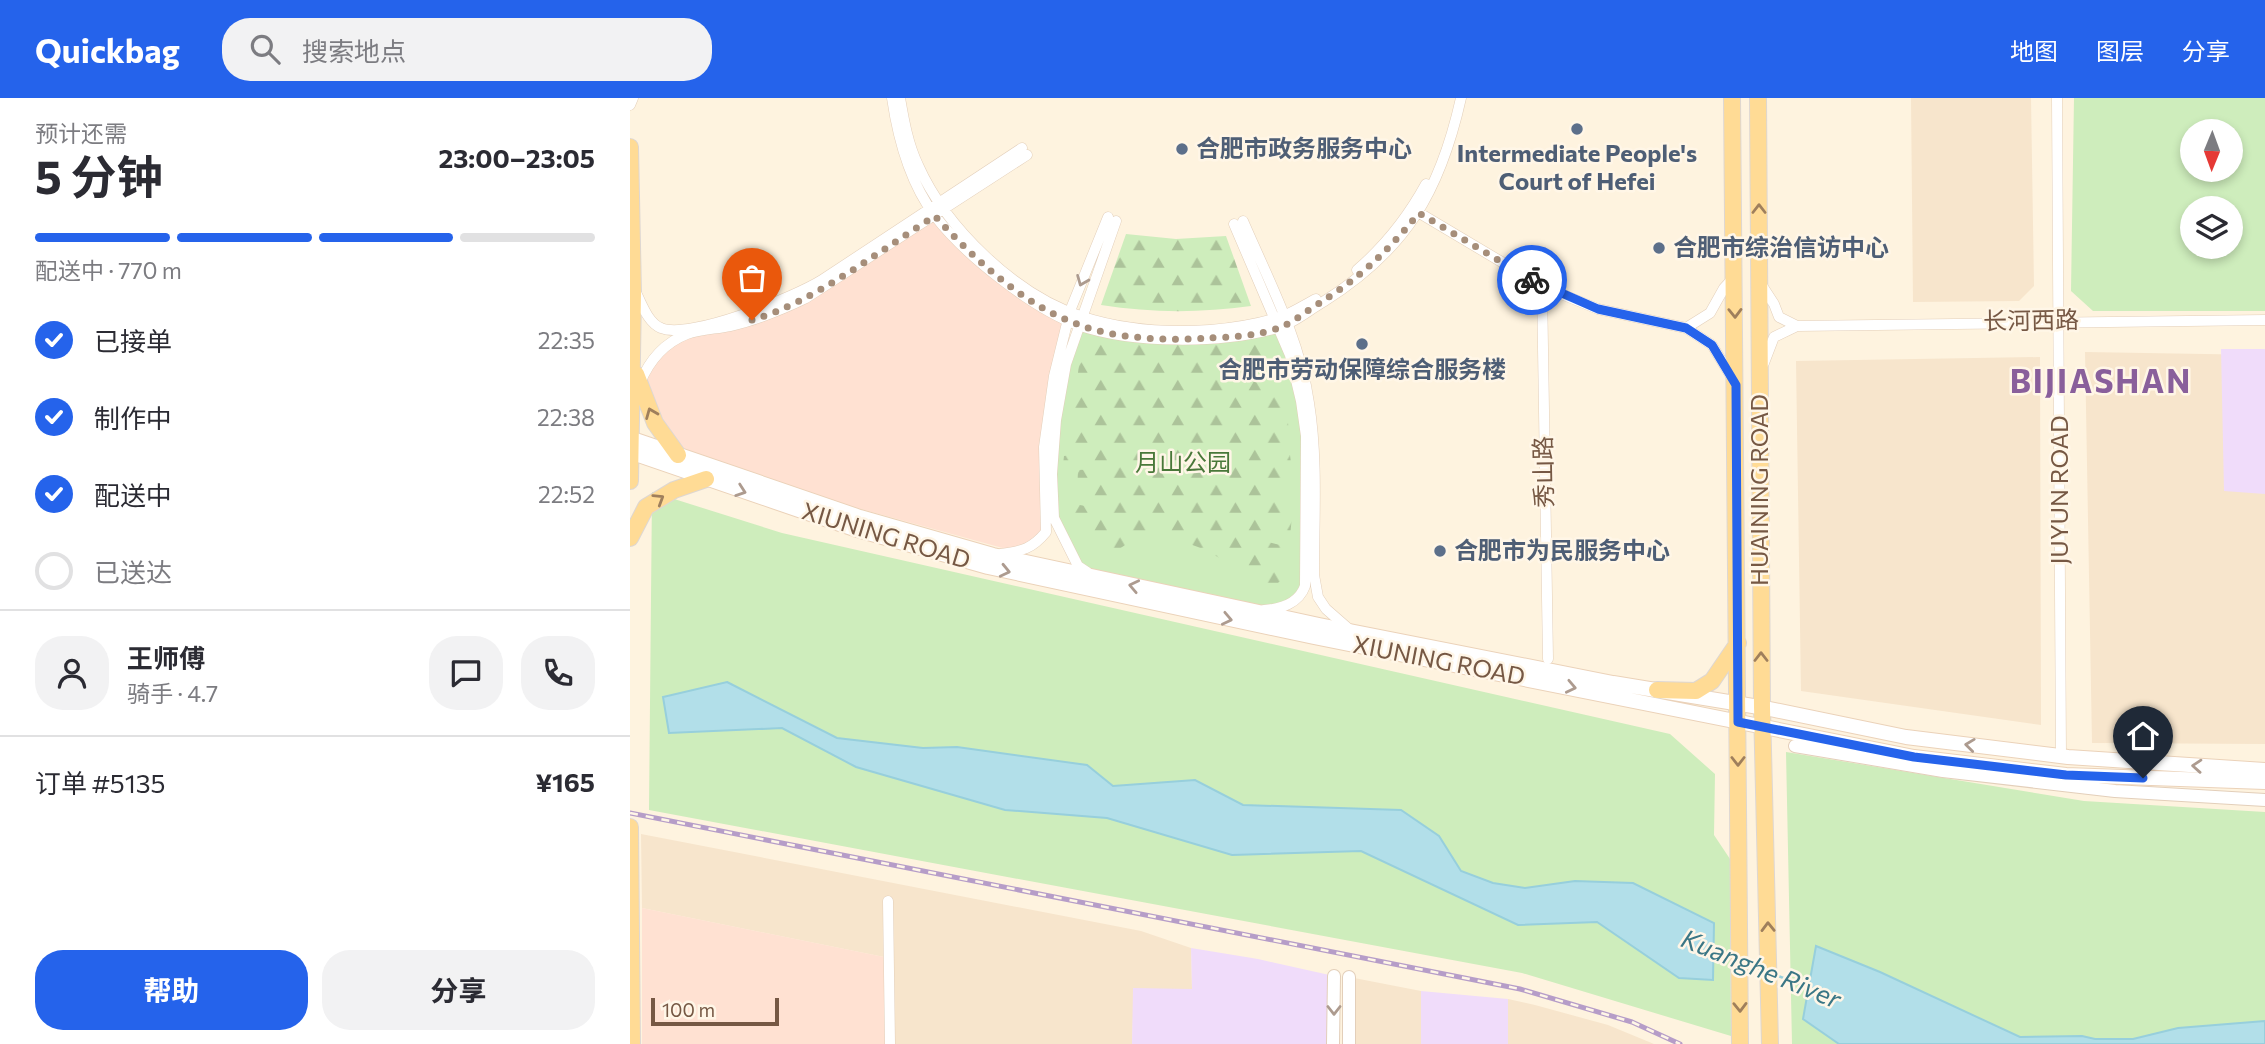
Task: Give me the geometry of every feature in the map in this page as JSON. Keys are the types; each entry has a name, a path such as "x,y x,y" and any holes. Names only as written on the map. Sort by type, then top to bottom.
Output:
{"main road":[{"name":"HUAINING ROAD","path":"1732,98 1740,1044"},
{"name":"HUAINING ROAD","path":"1758,98 1762,726 1770,1044"},
{"path":"630,147 633,287 630,481"},
{"path":"632,366 655,424 678,455"},
{"name":"XIUNING ROAD","path":"631,445 678,455 860,517 993,555 1350,631 1906,737 2061,756 2265,770"},
{"name":"XIUNING ROAD","path":"631,445 706,479 854,529 988,567 1314,637 1914,757 2066,775 2265,782"},
{"path":"630,538 646,507 674,490 706,479"},
{"path":"1657,690 1696,691 1712,681 1738,643"},
{"path":"630,827 632,1044"}],"street":[{"path":"630,105 633,98"},
{"path":"892,98 896,127 909,167 937,209 1001,270 1080,321 1174,332 1281,322 1346,287 1373,265 1416,210 1440,170 1461,98"},
{"path":"900,98 917,164 937,209"},
{"path":"1416,210 1436,167 1455,98"},
{"name":"JUYUN ROAD","path":"2057,98 2061,756"},
{"path":"639,383 647,366 659,352 687,334 774,313 806,298 1024,152"},
{"path":"633,287 647,315 658,328 670,330 734,317 772,306 802,292 937,209"},
{"path":"1416,210 1542,286 1598,309 1686,328 1712,345 1736,385"},
{"path":"993,555 1017,552 1036,545 1046,532 1044,447 1054,376 1068,315 1112,219 1066,364 1056,420 1052,474 1054,518 1078,566 1096,578"},
{"path":"1238,223 1297,352 1309,400 1314,435 1314,575 1317,594 1326,609 1350,631"},
{"path":"1686,328 1713,311 1724,288 1735,277"},
{"path":"1759,280 1779,317 1797,326"},
{"name":"秀山路","path":"1542,286 1548,659"},
{"name":"长河西路","path":"1797,326 2265,320"},
{"path":"1251,611 1277,609 1297,600 1305,586 1306,436 1281,322"},
{"path":"1759,373 1774,337 1797,326"},
{"path":"1795,746 1970,775 2115,791 2265,800"},
{"path":"888,901 890,1044"},
{"path":"1333,1044 1334,976"},
{"path":"1349,977 1349,1044"}],"shaded area":[{"path":"1911,98 2031,98 2034,286 2019,301 1913,302"},
{"path":"935,216 962,247 1067,320 1044,447 1046,532 1017,552 821,498 672,445 639,383 647,366 687,334 729,326"},
{"path":"2221,349 2265,349 2265,494 2224,491"},
{"path":"2085,352 2265,355 2265,744 2092,743"},
{"path":"2040,357 2041,725 1801,691 1796,361"},
{"path":"641,834 1141,931 1191,948 1192,989 1134,989 1132,1044 890,1044 889,958 642,908"},
{"path":"642,908 889,958 890,1044 642,1044"},
{"path":"1191,948 1334,976 1333,1044 1132,1044 1133,988 1192,989"},
{"path":"1349,977 1421,991 1421,1044 1349,1044"},
{"path":"1421,991 1508,999 1508,1044 1421,1044"},
{"path":"1508,999 1608,1025 1654,1044 1508,1044"}],"green space":[{"path":"2074,98 2265,98 2265,311 2093,311 2071,291"},
{"path":"1126,234 1176,239 1226,236 1251,306 1176,311 1101,305"},
{"name":"月山公园","path":"1079,325 1279,328 1301,401 1305,586 1277,609 1078,566 1054,518 1056,420"},
{"name":"月山公园","path":"1093,328 1261,331 1275,354 1283,388 1274,390 1262,381 1271,394 1286,397 1290,448 1279,452 1270,447 1273,455 1290,455 1293,479 1280,483 1268,481 1285,494 1292,511 1290,539 1263,534 1260,540 1284,546 1285,577 1272,588 1250,583 1216,556 1177,540 1147,531 1119,549 1100,551 1077,527 1070,503 1095,508 1080,492 1078,470 1099,469 1089,465 1074,467 1071,482 1061,482 1064,456 1091,451 1068,445 1080,358"},
{"path":"652,492 782,533 1670,734 1715,774 1714,835 1730,859 1731,1036 1522,973 649,810"},
{"path":"1786,752 2084,801 2265,812 2265,1044 1792,1044"}],"water":[{"path":"727,682 837,738 923,748 957,747 1087,765 1113,786 1195,780 1243,805 1401,810 1439,836 1461,871 1493,883 1525,888 1575,881 1633,883 1714,923 1713,980 1679,978 1597,922 1518,925 1361,851 1232,855 1107,818 1005,810 856,767 782,728 669,733 663,697"},
{"path":"1816,946 1880,972 2020,1037 2133,1039 2178,1028 2265,1021 2265,1044 1839,1044 1803,1019"}],"waterway":[{"name":"Kuanghe River","path":"1711,949 1734,958"},
{"name":"Kuanghe River","path":"1747,963 1763,970"},
{"name":"Kuanghe River","path":"1776,975 1809,988"}],"railway":[{"path":"630,813 1520,989 1632,1022 1680,1044"}],"way so far":[{"path":"752,320 806,298 935,216 962,247 995,275 1042,306 1079,325 1133,337 1175,340 1232,337 1279,328 1346,287 1373,265 1419,213 1532,280"}],"place":[{"name":"Intermediate People's Court of Hefei","path":"1577,129"},
{"name":"合肥市政务服务中心","path":"1182,149"},
{"name":"合肥市综治信访中心","path":"1659,248"},
{"name":"合肥市劳动保障综合服务楼","path":"1362,344"},
{"name":"合肥市为民服务中心","path":"1440,551"}],"district":[{"name":"BIJIASHAN","path":"2101,382"}],"route":[{"path":"1532,280 1598,309 1624,317 1686,328 1712,345 1736,385 1738,722 1914,757 2066,775 2143,778"}]}
